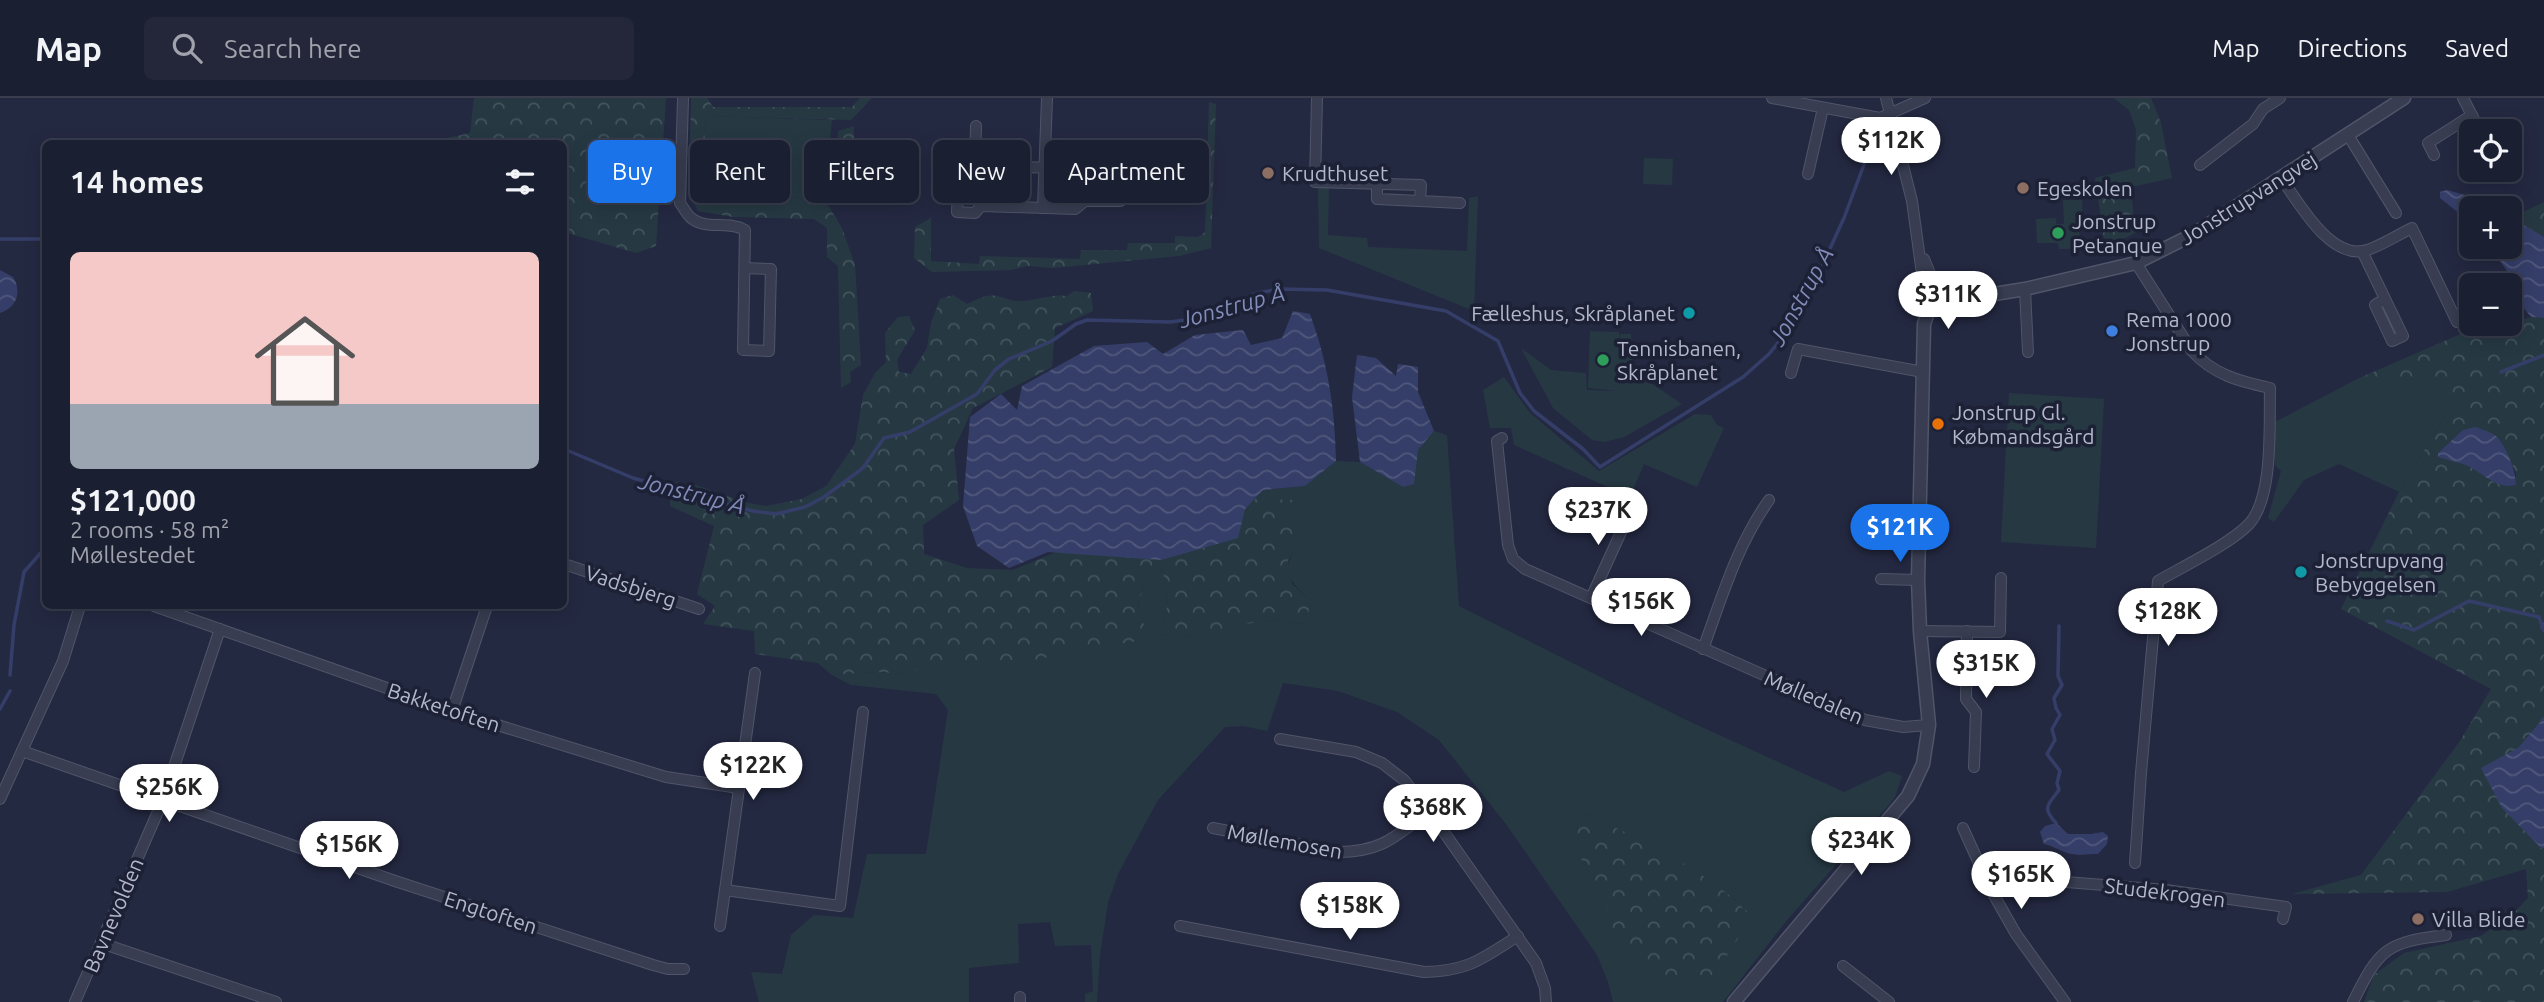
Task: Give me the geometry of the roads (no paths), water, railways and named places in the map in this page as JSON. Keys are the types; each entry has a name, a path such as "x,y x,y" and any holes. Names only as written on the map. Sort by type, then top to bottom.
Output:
{"street":[{"path":"683,98 680,203 695,220 708,225 737,226 745,230 743,350 769,351 771,269 745,268"},
{"path":"1045,140 1047,98"},
{"path":"1317,98 1315,182 1420,185 1420,201"},
{"path":"1772,98 1880,118 1926,98"},
{"path":"1734,1002 1908,796 1923,764 1929,726 1918,580 1924,324 1936,297 1921,253 1912,201 1886,98"},
{"path":"2200,165 2253,124 2263,109 2280,98"},
{"name":"Jonstrupvangvej","path":"1936,297 1974,291 1991,294 2025,289 2136,262 2192,235 2404,98"},
{"path":"2463,98 2474,119"},
{"path":"1808,174 1823,108"},
{"path":"2434,155 2428,144 2472,115"},
{"path":"976,126 976,140"},
{"path":"2347,135 2396,213"},
{"path":"1030,167 1044,167 1043,208"},
{"path":"2281,178 2329,241 2362,251 2412,228 2457,322"},
{"path":"1377,183 1377,200 1460,203"},
{"path":"957,203 957,212 975,213 981,206 1075,209 1082,203"},
{"path":"2362,251 2385,299"},
{"path":"2136,262 2192,351 2203,363 2232,380 2270,388 2270,396 2266,479 2250,523 2202,556 2158,581 2136,863"},
{"path":"2025,289 2028,352"},
{"path":"1791,373 1798,349 1923,372"},
{"name":"Mølledalen","path":"1502,438 1497,441 1508,545 1513,559 1525,569 1865,720 1903,727 1929,726"},
{"path":"1703,649 1738,553 1752,523 1769,500"},
{"path":"1591,598 1632,508"},
{"name":"Vadsbjerg","path":"567,565 699,609"},
{"path":"1920,631 2000,632 2001,578"},
{"path":"1881,579 1918,580"},
{"path":"0,799 63,661 79,609"},
{"name":"Bakketoften","path":"163,609 452,710 666,777 739,788"},
{"path":"452,710 486,609"},
{"name":"Bavnevolden","path":"75,1002 163,800 220,629"},
{"path":"1967,631 1966,699 1976,712 1973,767"},
{"path":"719,926 755,673"},
{"path":"725,890 840,906 863,712"},
{"path":"1280,739 1356,752 1382,763 1404,780 1429,811 1536,964 1545,988 1546,1002"},
{"name":"Engtoften","path":"22,751 490,912 653,965 684,969"},
{"name":"Møllemosen","path":"1213,828 1338,852 1358,852 1376,848 1392,839 1429,811"},
{"path":"1963,828 1991,890 2016,934 2065,1002"},
{"name":"Studekrogen","path":"1991,890 2030,879 2166,890 2286,907 2283,919"},
{"path":"1180,926 1424,972 1451,972 1472,965 1518,936"},
{"path":"2353,1002 2379,956 2410,939 2446,935"},
{"path":"101,943 276,1002"},
{"path":"1843,966 1889,1002"}],"water":[{"path":"2447,190 2468,196 2459,196 2459,213 2440,198 2440,192"},
{"path":"2522,224 2544,237 2544,318 2531,317 2522,306 2522,273 2509,273 2499,259 2522,259"},
{"path":"0,270 13,277 17,293 14,303 0,313"},
{"path":"1293,311 1310,314 1322,350 1332,405 1336,461 1305,486 1263,490 1245,509 1238,538 1161,560 1048,552 1009,568 977,546 963,506 970,417 1001,394 1017,410 1022,386 1094,346 1147,342 1163,354 1195,335 1243,330 1251,345 1282,338"},
{"path":"1357,355 1376,358 1396,376 1398,364 1418,367 1418,392 1434,431 1418,450 1414,484 1403,487 1360,462 1352,397"},
{"path":"2476,427 2493,434 2501,442 2513,467 2516,485 2497,484 2466,465 2438,457 2438,453 2463,430"},
{"path":"2544,717 2544,848 2541,848 2502,808 2481,768 2518,748"},
{"path":"2056,823 2068,834 2103,832 2108,836 2107,844 2098,854 2078,855 2044,844 2040,832 2045,826"}],"waterway":[{"name":"Jonstrup Å","path":"567,450 633,478 753,511 776,514 805,507 824,497 863,468 884,438 910,432 977,394 995,370 1009,359 1052,341 1076,324 1087,320 1170,322 1192,319 1258,293 1280,289 1327,290 1446,311 1498,341 1520,393 1534,411 1583,449 1600,467 1743,377 1769,354 1790,328 1817,277 1844,218 1868,154"},
{"name":"Jonstrup Å","path":"0,239 42,239"},
{"path":"2501,372 2544,355"},
{"path":"10,675 14,625 24,572 42,552"},
{"path":"2387,621 2414,630 2469,601 2539,617 2544,631"},
{"path":"2056,823 2051,818 2048,806 2059,790 2057,783 2060,771 2047,754 2055,740 2052,729 2060,715 2054,698 2062,685 2058,676 2059,626"},
{"path":"0,709 10,691"}],"place":[{"name":"Krudthuset","path":"1268,173"},
{"name":"Egeskolen","path":"2023,188"},
{"name":"Jonstrup Petanque","path":"2058,233"},
{"name":"Fælleshus, Skråplanet","path":"1689,313"},
{"name":"Rema 1000 Jonstrup","path":"2112,331"},
{"name":"Tennisbanen, Skråplanet","path":"1603,360"},
{"name":"Jonstrup Gl. Købmandsgård","path":"1938,424"},
{"name":"Jonstrupvang Bebyggelsen","path":"2301,572"},
{"name":"Villa Blide","path":"2418,919"}]}
